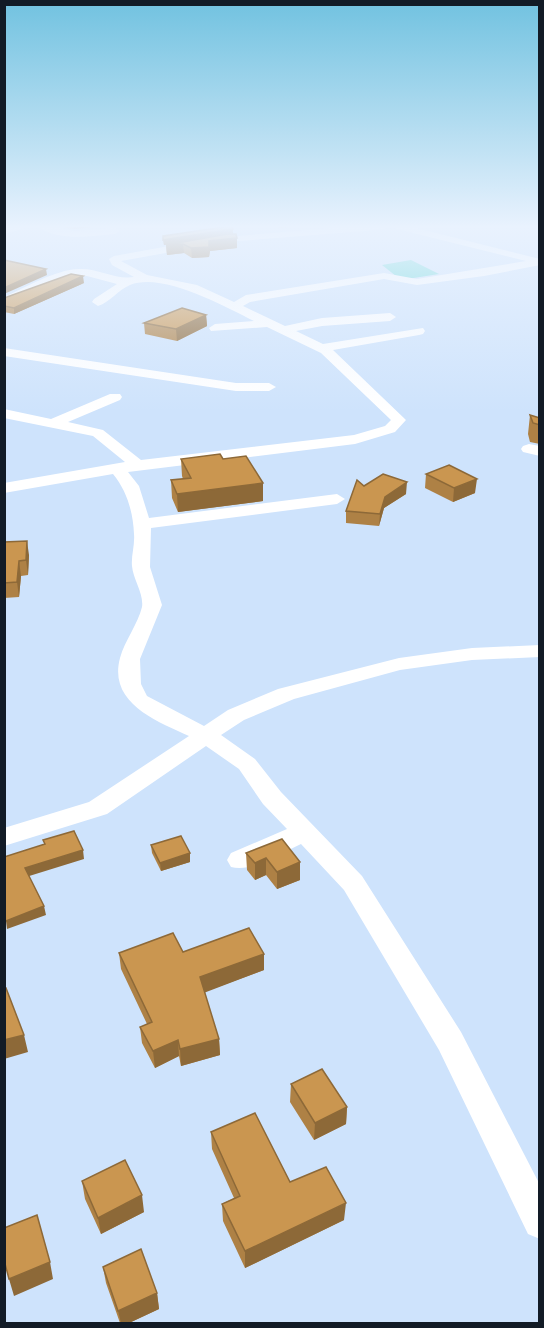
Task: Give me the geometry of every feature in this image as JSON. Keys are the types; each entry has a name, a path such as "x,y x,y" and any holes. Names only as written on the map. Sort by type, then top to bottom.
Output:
{"street":[{"path":"15,288 31,291"},
{"path":"4,301 38,288"},
{"path":"98,302 118,288"},
{"path":"4,488 127,467 355,439 390,429 399,420 322,348 196,288"},
{"path":"234,306 246,299 312,288"},
{"path":"284,330 322,322 390,317"},
{"path":"215,328 269,323"},
{"path":"322,348 419,331"},
{"path":"4,352 257,388"},
{"path":"53,423 116,397"},
{"path":"4,413 98,433 127,467 142,524 141,567 152,605 130,659 130,684 139,700 163,715 207,736 247,764 272,798 353,883 450,1041 540,1222"},
{"path":"142,524 337,499"},
{"path":"4,837 98,808 236,715 286,694 399,664 472,654 540,651"},
{"path":"240,860 305,832"}],"building":[{"path":"32,288 57,288 14,308 4,306 4,298"},
{"path":"182,308 206,315 176,329 144,323"},
{"path":"530,415 540,418 540,425 533,423"},
{"path":"220,454 223,459 246,456 263,483 177,494 171,480 191,478 181,459"},
{"path":"449,465 477,479 454,488 426,474"},
{"path":"383,474 407,482 385,497 380,514 346,511 357,480 364,486"},
{"path":"27,541 26,560 19,561 17,582 4,583 4,542"},
{"path":"74,831 83,850 25,868 44,906 6,921 4,918 4,857 45,844 43,840"},
{"path":"181,836 190,853 160,863 151,845"},
{"path":"282,839 300,862 277,872 266,858 255,863 246,853"},
{"path":"249,928 264,954 200,977 219,1039 180,1049 178,1040 153,1051 140,1027 152,1022 119,953 173,933 183,952"},
{"path":"6,988 24,1035 4,1040 4,989"},
{"path":"322,1069 347,1107 315,1123 291,1084"},
{"path":"255,1113 290,1182 326,1167 346,1203 245,1251 222,1204 240,1196 211,1132"},
{"path":"125,1160 142,1195 98,1218 82,1181"},
{"path":"37,1215 50,1262 9,1279 4,1260 4,1228"},
{"path":"141,1249 157,1293 118,1311 103,1267"}]}
